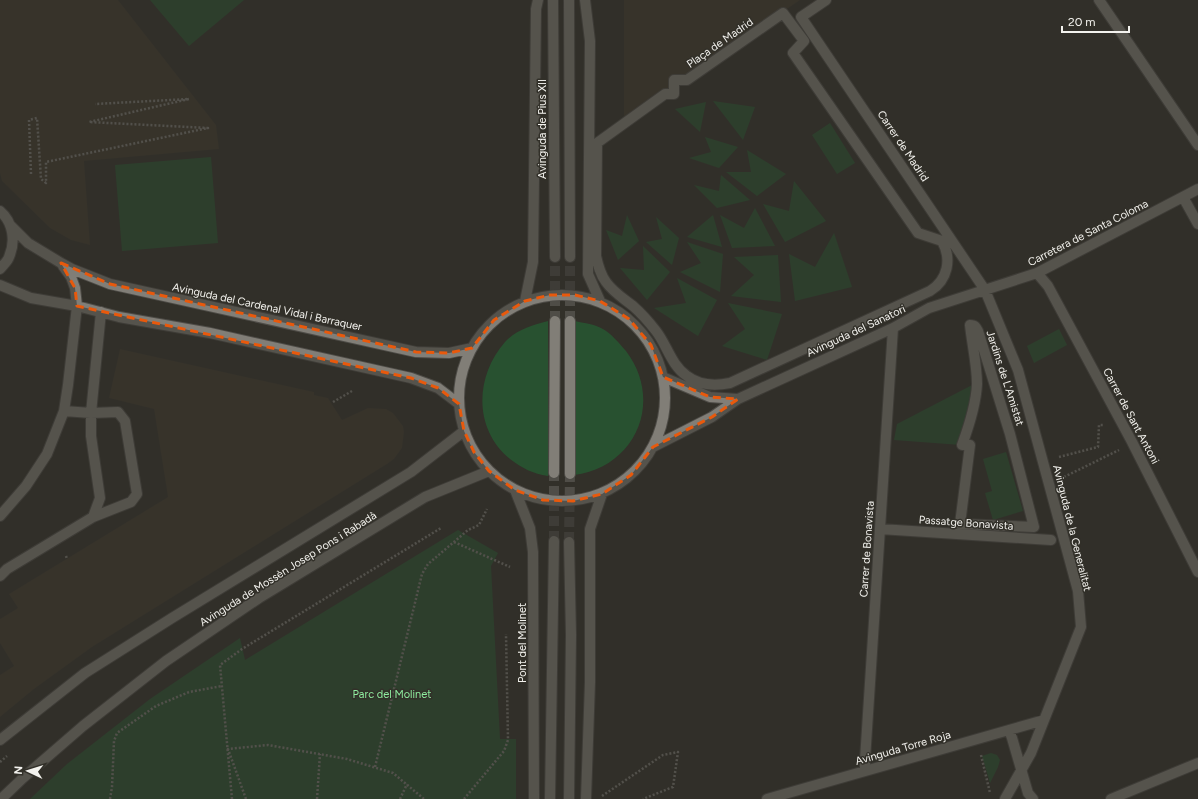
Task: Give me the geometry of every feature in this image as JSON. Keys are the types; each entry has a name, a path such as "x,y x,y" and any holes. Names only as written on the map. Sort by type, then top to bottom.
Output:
{"street":[{"path":"525,302 533,262 536,9 538,0"},
{"name":"Avinguda de Pius XII","path":"553,0 555,257"},
{"path":"569,0 570,257"},
{"path":"585,0 590,41 588,274 600,301"},
{"name":"Carrer de Madrid","path":"826,0 801,17 985,290"},
{"path":"1099,0 1198,145"},
{"name":"Plaça de Madrid","path":"783,13 804,41 793,53 918,233 942,241 948,255 946,273 933,290 848,329 730,383 718,385 706,384 689,378 677,366 660,336 650,324 634,307 610,288 602,275 597,260 597,143 665,94 674,94 674,80 688,80 783,13"},
{"name":"Carretera de Santa Coloma","path":"985,290 1037,273 1198,189"},
{"path":"1183,197 1198,224"},
{"name":"Avinguda del Cardenal Vidal i Barraquer","path":"0,211 4,214 10,225 28,243 72,269 110,284 416,352 449,353 472,348"},
{"path":"0,269 9,258 13,241 10,225"},
{"name":"Avinguda del Cardenal Vidal i Barraquer","path":"0,516 26,486 47,454 64,411 77,306 75,288 71,277 61,263"},
{"name":"Carrer de Sant Antoni","path":"1037,273 1048,286 1132,442 1198,572"},
{"path":"0,286 31,298 77,306 119,317 210,333 411,378 438,388 459,404"},
{"name":"Avinguda del Sanatori","path":"653,447 712,416 738,399 893,328 929,308 985,290"},
{"name":"Avinguda de la Generalitat","path":"985,290 1018,370 1078,591 1080,628 1031,753 1005,799"},
{"path":"550,295 575,295 600,301 629,319 651,345 663,377 665,401 662,424 653,447 641,465 631,475 602,494 573,501 543,500 516,490 489,471 474,452 464,431 459,404 462,375 472,348 494,320 525,302 550,295"},
{"path":"93,517 100,498 91,436 91,413 101,312"},
{"path":"554,473 555,321"},
{"path":"570,321 570,474"},
{"name":"Jardins de L'Amistat","path":"970,325 974,325 978,331 1010,434 1034,527 960,524 970,445 962,445 975,401 977,383 970,325"},
{"name":"Carrer de Bonavista","path":"865,771 893,328"},
{"name":"Avinguda del Sanatori","path":"663,377 710,397 738,399"},
{"path":"0,576 7,569 93,517 131,502 137,494 125,421 118,412 91,413 64,411"},
{"name":"Avinguda de Mossèn Josep Pons i Rabadà","path":"0,740 85,673 411,472 464,431"},
{"name":"Avinguda de Mossèn Josep Pons i Rabadà","path":"1,799 83,726 148,675 166,661 259,598 425,497 489,471"},
{"name":"Pont del Molinet","path":"516,490 530,528 533,552 534,799"},
{"path":"586,799 590,682 590,529 602,494"},
{"name":"Passatge Bonavista","path":"880,529 1051,540"},
{"path":"550,799 554,542"},
{"path":"568,799 571,635 569,542"},
{"name":"Avinguda Torre Roja","path":"767,799 1044,720"},
{"path":"1009,730 1028,793 1033,799"},
{"path":"1111,799 1198,763"}],"path":[{"path":"31,174 29,120 38,118 41,179 46,183 46,162 208,128 89,122 189,100 95,104"},
{"path":"333,402 352,391"},
{"path":"1054,458 1098,447 1099,425 1105,424 1108,431"},
{"path":"1114,444 1116,451"},
{"path":"1060,478 1123,448"},
{"path":"375,767 422,574 428,564 468,530 479,524 488,509"},
{"path":"232,799 220,665 242,649 441,528"},
{"path":"454,542 510,567"},
{"path":"464,799 504,751 508,740 506,634"},
{"path":"110,799 114,741 117,733 156,706 188,692 222,686"},
{"path":"228,749 268,745 347,759 393,773 424,799"},
{"path":"228,749 246,799"},
{"path":"598,799 663,755 678,752 673,787 643,799"},
{"path":"317,799 320,754"},
{"path":"981,756 990,795"},
{"path":"400,799 407,784"}],"highlighted area":[{"path":"61,263 110,284 416,352 449,353 472,348 494,320 525,301 550,295 575,295 600,301 629,319 651,345 663,377 710,397 738,399 712,417 653,447 631,475 602,494 573,501 543,500 515,490 489,471 474,452 464,431 459,404 438,388 411,378 77,306 75,288"}],"shaded area":[{"path":"0,0 118,0 216,125 219,149 84,161 90,245 71,240 50,228 2,181 0,173"},
{"path":"624,0 800,0 624,122"},
{"path":"120,349 314,392 314,395 328,398 342,420 368,408 386,409 393,413 403,426 404,432 402,448 394,459 387,464 92,647 34,689 0,717 0,675 14,666 0,643 0,619 18,608 9,594 168,497 154,409 109,398"}],"green space":[{"path":"150,0 244,0 189,46"},
{"path":"713,101 755,107 743,140"},
{"path":"706,102 700,132 675,109"},
{"path":"830,123 855,163 837,174 812,135"},
{"path":"705,137 738,147 719,168 689,158 711,152"},
{"path":"747,150 786,174 757,196 726,172 751,172"},
{"path":"211,157 218,243 122,251 115,165"},
{"path":"721,175 750,200 717,208 694,185 719,191"},
{"path":"794,181 826,221 785,242 763,204 789,211"},
{"path":"755,208 775,246 732,248 720,215 744,228"},
{"path":"627,215 639,241 618,260 606,230 622,236"},
{"path":"713,215 722,247 687,237"},
{"path":"656,217 679,238 672,265 646,242 662,239"},
{"path":"834,233 852,287 795,301 789,254 815,267"},
{"path":"687,242 723,254 720,292 680,272 701,263"},
{"path":"643,246 670,272 647,300 620,268 644,270"},
{"path":"778,255 781,302 731,296 754,275 734,257"},
{"path":"677,278 717,300 698,336 654,308 686,303"},
{"path":"728,303 782,314 767,360 722,346 745,329"},
{"path":"548,321 548,476 537,474 523,468 510,459 498,447 489,433 484,418 482,402 488,370 495,356 505,342 519,331"},
{"path":"575,321 605,330 615,338 626,351 637,370 643,390 643,410 638,429 628,445 614,459 596,469 574,475"},
{"path":"1059,329 1067,345 1034,363 1027,346"},
{"path":"976,383 961,445 894,440 897,424"},
{"path":"1006,452 1023,511 993,520 985,493 992,491 983,459"},
{"name":"Parc del Molinet","path":"458,530 498,553 491,566 500,739 516,739 516,799 30,799 67,764 150,699 240,638 245,660"},
{"path":"991,753 997,755 1000,760 990,783 982,756"}],"tunnel":[{"path":"555,257 555,321"},
{"path":"570,257 570,321"},
{"path":"554,473 554,541"},
{"path":"569,542 570,474"}]}
